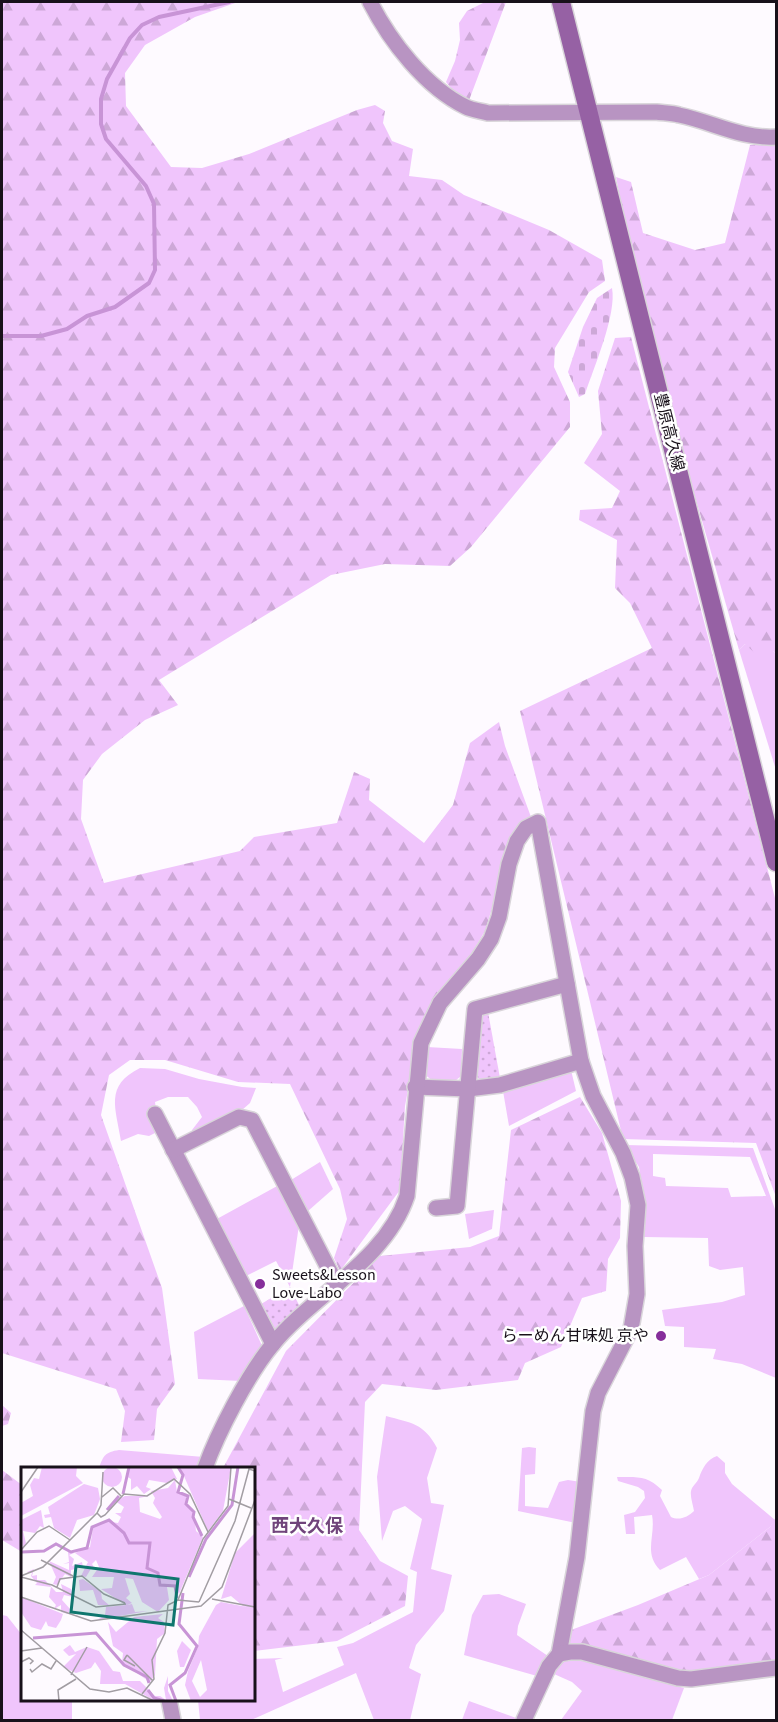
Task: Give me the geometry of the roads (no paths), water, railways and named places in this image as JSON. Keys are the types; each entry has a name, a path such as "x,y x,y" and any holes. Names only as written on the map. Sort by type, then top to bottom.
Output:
{"main road":[{"name":"豊原高久線","path":"561,2 777,862"}],"street":[{"path":"370,2 393,41 412,63 446,95 467,108 488,113 656,111 739,134 762,138 777,137"},
{"path":"205,1467 211,1451 246,1386 273,1344 355,1270 403,1209 421,1043 440,1003 478,959 491,939 499,917 509,864 518,841 526,828 538,822 581,1061 593,1096 623,1153 632,1177 638,1206 635,1246 637,1294 630,1335 598,1393 593,1411 577,1557 559,1654 549,1666 524,1720"},
{"path":"436,1208 457,1206 475,1009 567,984"},
{"path":"415,1086 468,1089 500,1085 581,1061"},
{"path":"155,1114 273,1344"},
{"path":"173,1150 239,1117 252,1120 337,1285"},
{"path":"559,1654 582,1652 691,1680 777,1668"},
{"path":"170,1701 172,1720"}],"waterway":[{"path":"2,336 41,336 67,329 87,316 115,307 149,283 155,270 154,204 146,186 106,139 101,124 101,99 107,79 130,38 142,25 159,17 229,2"}],"place":[{"name":"Sweets&Lesson Love-Labo","path":"260,1284"},
{"name":"らーめん甘味処 京や","path":"661,1336"}],"district":[{"name":"西大久保","path":"307,1526"}]}
